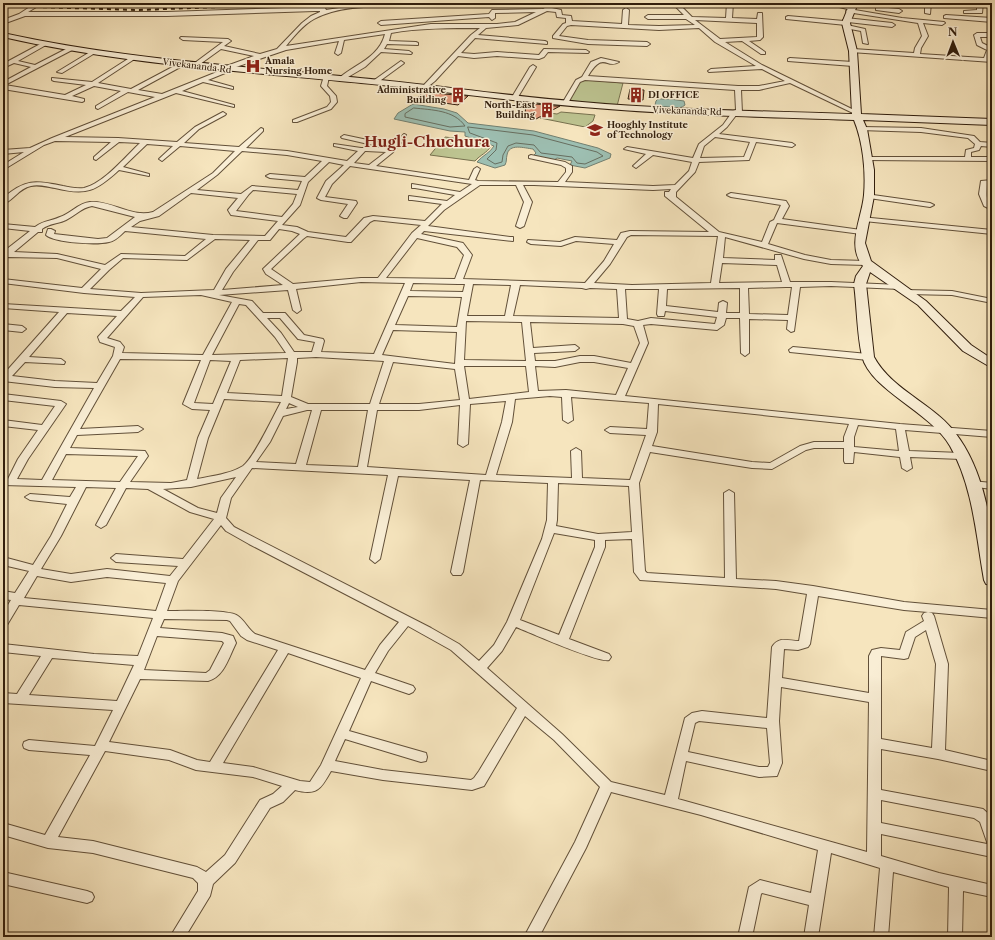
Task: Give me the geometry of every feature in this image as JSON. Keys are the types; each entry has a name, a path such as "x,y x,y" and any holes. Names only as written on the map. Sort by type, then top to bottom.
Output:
{"street":[{"path":"3,22 22,14 40,3"},
{"path":"348,8 354,3"},
{"path":"280,50 299,28 312,18 323,13 348,8 420,3"},
{"path":"3,168 32,149 54,139 176,91 225,69 280,50 322,42 430,26 495,26 516,24 558,3"},
{"path":"674,3 688,18 717,42 857,115"},
{"path":"730,3 730,19"},
{"path":"827,3 849,14 892,25"},
{"path":"928,3 928,13"},
{"path":"956,11 980,13 980,3"},
{"path":"22,14 167,14 315,9 323,10 323,13"},
{"path":"381,23 491,15 492,12 546,9 559,11 559,16 569,17 569,24"},
{"path":"625,26 626,10"},
{"path":"788,18 899,11"},
{"path":"818,14 849,14 942,23"},
{"path":"849,14 863,30 866,43"},
{"path":"849,14 856,83 857,115 862,129 868,159 869,196 861,232 861,248 868,264 922,303 967,348 992,364"},
{"path":"491,15 495,26"},
{"path":"648,17 730,19 759,17 760,37 717,42"},
{"path":"946,17 975,23 992,20"},
{"path":"581,24 584,19 604,22"},
{"path":"917,55 918,48 925,36 920,22"},
{"path":"647,44 588,42 555,38 565,25 569,24 698,27"},
{"path":"425,87 444,70 473,36 485,26"},
{"path":"341,79 366,64 385,42 388,32"},
{"path":"322,42 323,34"},
{"path":"853,51 989,60 990,49 979,44 978,35 992,35"},
{"path":"473,36 545,43"},
{"name":"Vivekananda Rd","path":"5,37 131,59 225,69 326,77 613,107 737,113 857,115 992,122"},
{"path":"183,38 228,41 194,66"},
{"path":"338,53 342,39"},
{"path":"744,40 763,53"},
{"path":"385,42 416,44"},
{"path":"3,66 44,44"},
{"path":"219,47 260,56"},
{"path":"3,84 70,49"},
{"path":"379,50 409,53"},
{"path":"457,54 474,56 490,53 539,57 542,56 546,50 586,52"},
{"path":"60,72 92,53"},
{"path":"66,97 93,84 131,59"},
{"path":"584,78 593,62 601,60 616,62"},
{"path":"790,60 853,64"},
{"path":"13,61 36,66"},
{"path":"375,82 401,63"},
{"path":"98,107 182,64"},
{"path":"515,97 533,67"},
{"path":"711,71 765,67"},
{"path":"3,74 17,77"},
{"path":"295,121 329,108 332,105 334,102 333,96 324,86 326,77"},
{"path":"566,102 578,81 584,78 738,88 759,88 793,81"},
{"path":"54,79 163,96"},
{"path":"202,80 231,88"},
{"path":"3,87 82,100"},
{"path":"672,197 673,191 692,172 701,145 715,135 737,113 738,88"},
{"path":"176,91 232,106"},
{"path":"162,159 177,144 201,125 223,114"},
{"path":"862,129 921,130 968,136 978,144 992,145"},
{"path":"51,231 50,235 57,238 104,241 137,218 152,216 215,174 261,130"},
{"path":"715,135 792,145"},
{"path":"370,168 404,136"},
{"path":"344,137 393,148"},
{"path":"54,139 118,140 287,153 370,168 474,182 642,188 678,187"},
{"path":"96,158 118,140"},
{"path":"627,149 695,160 746,159 754,140"},
{"path":"3,202 22,187 32,183 77,190 88,188 118,168 145,142"},
{"path":"336,144 363,150"},
{"path":"968,158 968,151 976,149 978,144"},
{"path":"344,216 353,203 324,200 320,197 329,183 363,150 369,148 393,148"},
{"path":"3,152 32,149"},
{"path":"636,166 651,153"},
{"path":"531,157 563,163 570,167 569,172 559,185"},
{"path":"868,159 992,159"},
{"path":"123,229 213,237 254,239 267,238 298,200 300,192 307,179 327,160"},
{"path":"118,168 147,175"},
{"path":"380,280 415,235 448,202 462,194 474,182 478,169"},
{"path":"270,176 307,179"},
{"path":"992,182 984,183 983,189 984,201 987,206 992,208"},
{"path":"518,183 528,202 520,226"},
{"path":"415,186 462,194"},
{"path":"284,219 232,212 243,196 252,188 300,192"},
{"path":"642,188 661,192 672,197 696,219 720,234"},
{"path":"189,191 243,196"},
{"path":"730,195 784,204 785,206 777,221 774,222 764,245"},
{"path":"869,196 930,205"},
{"path":"412,198 448,202"},
{"path":"4,255 35,230 49,221 63,219 78,208 87,204 110,208 142,217"},
{"path":"277,227 298,230 306,234 348,240 370,218 425,225 510,239"},
{"path":"864,219 992,232"},
{"path":"777,221 861,232"},
{"path":"3,226 87,234"},
{"path":"586,287 607,262 618,242 624,235 630,233 720,234 820,260 868,264"},
{"path":"297,310 291,287 269,272 267,268 306,234"},
{"path":"715,286 719,260 720,234"},
{"path":"415,235 455,243 463,247 468,255 458,282"},
{"path":"84,291 118,258 126,256 187,258 213,237"},
{"path":"217,292 229,271 254,239"},
{"path":"531,242 561,244 575,239 618,242"},
{"path":"775,249 787,285"},
{"path":"4,255 57,256 84,264 106,268"},
{"path":"719,260 780,263"},
{"path":"868,264 860,284 868,357 875,372 917,404 945,430 962,456 987,532 992,580"},
{"path":"3,281 84,291 141,295 204,294 337,282 380,280 516,283 586,287 860,284 904,290 966,295 992,301"},
{"path":"377,357 410,281"},
{"path":"463,444 465,401 459,365 460,330 469,282"},
{"path":"508,320 516,283"},
{"path":"744,285 745,353"},
{"path":"791,329 791,318 796,285"},
{"path":"621,287 623,321"},
{"path":"660,322 663,287"},
{"path":"249,303 248,297 257,290"},
{"path":"405,293 466,294"},
{"path":"48,842 100,748 121,706 142,661 173,580 221,518 226,498 265,442 287,399 293,362 292,356 262,316 249,303 204,294"},
{"path":"46,483 118,356 120,347 117,344 103,340 102,337 141,295"},
{"path":"216,407 192,406 188,404 206,358 237,300"},
{"path":"462,318 623,321 638,324 645,321 714,327 720,325 723,303"},
{"path":"3,315 7,307 122,314"},
{"path":"662,308 722,315 791,318"},
{"path":"4,378 23,359 66,310"},
{"path":"262,316 282,315 301,337 305,339 318,339 320,341 316,354"},
{"path":"526,320 534,395"},
{"path":"619,398 644,343 638,324"},
{"path":"3,327 22,329"},
{"path":"390,327 460,330"},
{"path":"529,351 575,348"},
{"path":"793,350 868,357"},
{"path":"118,356 237,358 316,354 377,357 459,365 531,363 555,364 580,359 594,359 633,366"},
{"path":"191,484 203,438 237,358"},
{"path":"23,359 61,362"},
{"path":"362,470 373,408 390,359"},
{"path":"4,378 55,384 101,386"},
{"path":"279,414 307,407 419,407 465,401 566,393 900,427 992,434"},
{"path":"566,393 568,420"},
{"path":"221,396 287,399 307,407"},
{"path":"3,397 61,404 7,482"},
{"path":"490,478 506,422 511,397"},
{"path":"654,401 652,432 634,482 640,572 644,577 776,584 904,606 992,614"},
{"path":"300,468 317,407"},
{"path":"849,461 849,447 855,422"},
{"path":"3,423 44,428"},
{"path":"900,427 907,468"},
{"path":"75,432 96,434 111,430 138,429"},
{"path":"610,430 652,432"},
{"path":"646,448 752,465 772,466 804,448 814,445 849,447 904,454 962,456"},
{"path":"64,451 142,453 143,456 122,485 101,525"},
{"path":"576,451 577,482"},
{"path":"7,482 152,487 191,484 231,474 248,466 362,470 441,476 476,476 577,482 634,482"},
{"path":"375,558 394,472"},
{"path":"457,572 476,476"},
{"path":"480,668 498,648 514,622 551,529 553,481"},
{"path":"3,622 56,536 82,484"},
{"path":"972,484 992,486"},
{"path":"152,487 194,510 221,518 230,529 253,542 407,620 455,647 564,742 607,786 992,892"},
{"path":"729,493 731,560 730,581"},
{"path":"30,497 74,501"},
{"path":"551,529 598,537 637,535"},
{"path":"562,642 600,547 598,537"},
{"path":"116,558 185,563"},
{"path":"3,561 71,578 107,573 173,580"},
{"path":"681,755 759,772 772,772 776,763 773,721 777,682 778,647 781,644 798,646 804,644 813,590"},
{"path":"3,595 17,599 159,615 219,616 234,618 245,633 368,676 409,688"},
{"path":"926,608 942,664 938,754"},
{"path":"29,745 100,748 170,755 196,765 254,772 306,788 312,787 317,784 327,765 368,676 384,648 407,620"},
{"path":"514,622 562,642 605,657"},
{"path":"881,937 881,861 875,828 876,653 880,652 904,655 910,635 930,622"},
{"path":"136,674 208,677 215,673 230,643 229,639 222,637 152,632"},
{"path":"3,648 94,658 142,661"},
{"path":"212,768 285,648"},
{"path":"20,700 49,653"},
{"path":"777,682 876,699"},
{"path":"3,698 121,706"},
{"path":"327,765 383,775 472,785 479,782 484,775 524,707"},
{"path":"670,803 689,721 696,716 765,724 773,721"},
{"path":"341,733 421,757"},
{"path":"875,743 938,754 992,766"},
{"path":"177,937 205,892 206,881 230,858 265,804 278,798 293,783"},
{"path":"531,937 581,844 607,786"},
{"path":"876,794 978,813 986,819 992,838"},
{"path":"875,828 992,851"},
{"path":"3,829 48,842 92,847 190,871 197,873 205,878 206,881"},
{"path":"811,937 825,846"},
{"path":"3,878 87,897"},
{"path":"955,937 956,883"},
{"path":"745,937 754,891 756,888 760,886 816,901"}],"green space":[{"path":"587,80 623,83 617,106 567,102 579,82"},
{"path":"561,112 595,115 593,121 585,127 540,118 550,113 557,114"},
{"path":"445,137 470,140 491,146 475,161 430,155"}],"water":[{"path":"658,99 684,101 685,105 679,108 662,107 655,105"},
{"path":"413,104 444,109 457,113 468,123 534,131 598,148 611,154 610,158 585,168 570,165 572,161 557,158 554,160 533,156 536,153 533,149 517,147 508,151 505,165 495,168 477,162 494,146 465,136 465,132 450,131 394,119 398,113"}],"building":[{"name":"DI OFFICE","path":"630,89 644,90 643,100 628,99"},
{"path":"424,91 468,96 458,105 416,99"},
{"name":"North-East Building","path":"526,103 560,106 536,119 525,115"}],"railway":[{"path":"3,6 138,10 329,3"}],"place":[{"name":"Amala Nursing Home","path":"253,66"},
{"name":"Administrative Building","path":"458,95"},
{"name":"DI OFFICE","path":"636,95"},
{"name":"North-East Building","path":"547,110"},
{"name":"Hooghly Institute of Technology","path":"595,130"}],"district":[{"name":"Hugli-Chuchura","path":"427,142"}]}
